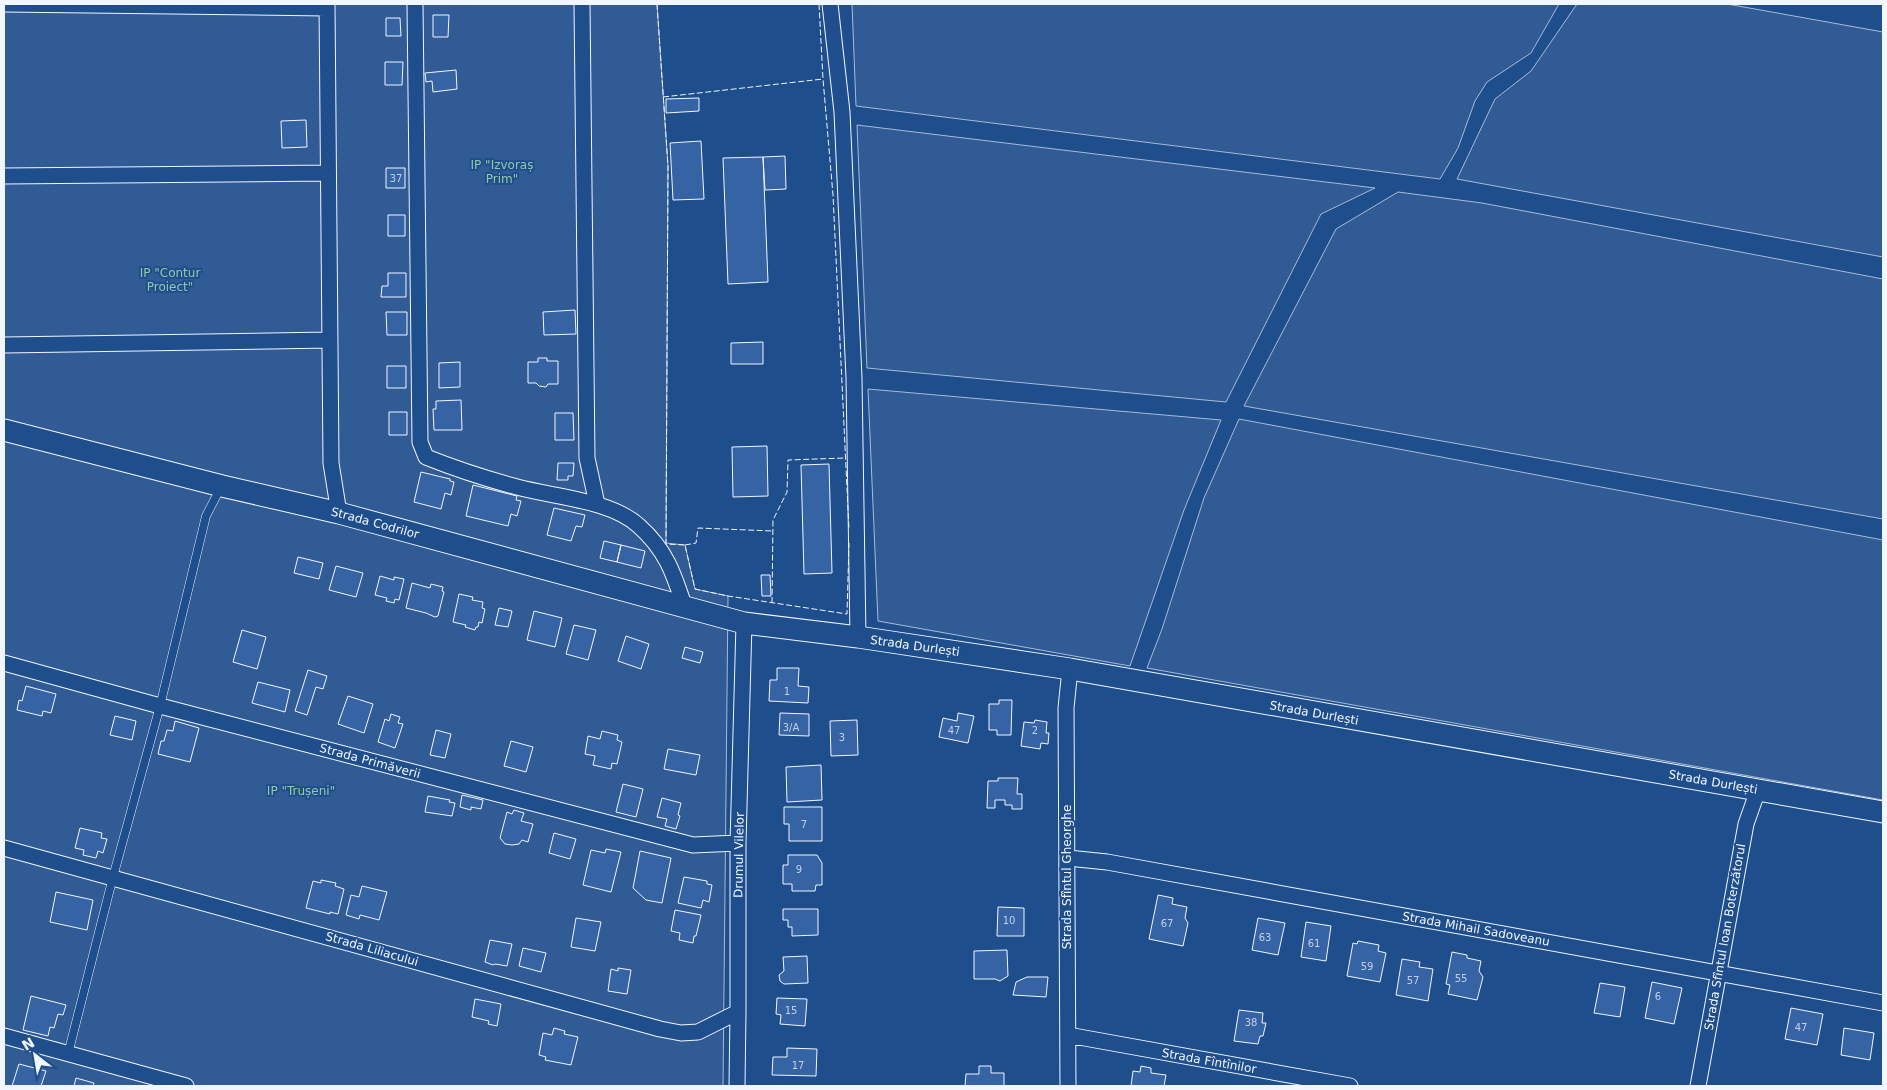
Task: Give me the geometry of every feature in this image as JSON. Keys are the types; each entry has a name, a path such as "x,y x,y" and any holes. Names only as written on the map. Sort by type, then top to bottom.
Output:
{"street":[{"path":"4,4 327,6 331,463 339,513"},
{"path":"415,4 420,442 426,457 517,487 596,504 625,516 638,525 657,544 671,567 685,608"},
{"path":"582,4 587,458 596,504"},
{"path":"830,4 842,112 854,378 858,637"},
{"path":"4,176 328,173"},
{"path":"4,345 330,340"},
{"name":"Strada Codrilor","path":"4,430 222,486 339,513 744,623"},
{"name":"Strada Durlești","path":"744,623 858,637 1070,669 1883,812"},
{"name":"Drumul Vilelor","path":"737,1086 738,843 744,623"},
{"name":"Strada Primăverii","path":"4,663 160,706 693,845 738,843"},
{"name":"Strada Sfîntul Gheorghe","path":"1068,1086 1066,708 1070,669"},
{"name":"Strada Sfîntul Ioan Boterzătorul","path":"1698,1086 1746,824 1758,790"},
{"name":"Strada Liliacului","path":"4,848 660,1029 681,1033 698,1032 738,1012"},
{"name":"Strada Mihail Sadoveanu","path":"1068,858 1106,862 1883,1003"},
{"name":"Strada Fîntînilor","path":"1068,1035 1350,1086"},
{"path":"4,1036 186,1086"}],"lane":[{"path":"68,1054 113,877 160,706 206,516 222,486"}],"shaded area":[{"path":"4,4 657,4 668,166 666,543 685,545 695,589 728,596 723,1086 4,1086"},
{"path":"852,4 1559,4 1531,53 1487,82 1475,101 1458,148 1440,179 856,106"},
{"path":"1577,4 1727,4 1883,32 1883,257 1457,179 1495,99 1531,71"},
{"path":"857,125 1375,188 1321,214 1226,402 867,368"},
{"path":"1398,192 1482,203 1883,279 1883,519 1244,406 1336,229"},
{"path":"868,389 1221,420 1184,510 1130,666 878,621"},
{"path":"1239,419 1883,540 1883,800 1147,668 1162,629 1204,498"}],"building":[{"path":"433,15 449,15 448,37 433,37"},
{"path":"386,18 400,18 401,36 386,36"},
{"path":"385,62 403,62 402,85 385,85"},
{"path":"456,70 457,89 433,92 432,81 426,82 425,73"},
{"path":"699,98 699,111 666,113 666,99"},
{"path":"306,120 307,147 282,148 281,121"},
{"path":"701,141 704,199 673,200 670,143"},
{"path":"785,156 786,189 765,190 763,157"},
{"path":"763,157 768,282 728,284 723,158"},
{"path":"386,168 405,168 405,188 386,188"},
{"path":"388,215 405,215 405,236 388,236"},
{"path":"388,273 406,273 406,297 381,297 382,286 388,286"},
{"path":"575,310 576,334 544,335 543,312"},
{"path":"386,312 407,312 407,335 387,335"},
{"path":"763,342 763,364 731,364 731,343"},
{"path":"538,358 547,358 547,361 558,361 558,384 548,384 546,387 539,386 536,383 528,383 528,362 538,362"},
{"path":"460,362 460,387 439,388 439,363"},
{"path":"387,366 406,366 406,388 387,388"},
{"path":"461,400 462,430 434,430 433,409 436,409 436,401"},
{"path":"389,412 407,412 407,435 389,435"},
{"path":"555,413 573,413 574,440 555,440"},
{"path":"767,446 768,496 733,497 732,447"},
{"path":"558,463 574,463 573,476 568,476 568,480 557,480"},
{"path":"829,464 832,573 804,574 801,465"},
{"path":"421,472 450,479 450,481 454,482 451,495 445,493 441,509 414,502"},
{"path":"473,485 517,496 516,500 521,501 517,516 511,514 508,526 466,516"},
{"path":"554,508 585,515 582,527 576,526 571,541 547,535"},
{"path":"604,541 621,545 617,562 600,558"},
{"path":"621,545 645,551 641,568 617,562"},
{"path":"298,557 323,563 319,579 294,573"},
{"path":"336,566 363,573 356,597 329,590"},
{"path":"761,575 770,575 771,596 762,596"},
{"path":"380,576 394,580 394,577 404,579 399,600 395,599 394,603 386,601 387,598 375,595"},
{"path":"412,583 430,588 431,584 443,587 442,591 444,592 438,616 435,617 406,608"},
{"path":"459,594 473,597 472,600 483,602 482,608 485,609 482,623 479,622 475,630 465,627 466,625 453,622"},
{"path":"499,608 512,611 508,627 495,625"},
{"path":"534,611 562,618 555,647 527,640"},
{"path":"574,625 596,630 588,660 566,654"},
{"path":"242,630 266,637 257,669 233,662"},
{"path":"626,636 649,644 641,669 618,661"},
{"path":"685,647 703,652 700,663 682,658"},
{"path":"777,668 799,668 798,686 809,687 808,703 769,701 770,680 777,680"},
{"path":"308,670 327,676 323,689 316,687 307,715 295,711"},
{"path":"258,682 290,690 285,712 252,703"},
{"path":"26,686 56,694 51,713 43,711 42,716 17,710 19,700 22,701"},
{"path":"348,696 373,704 364,733 338,724"},
{"path":"999,700 1012,700 1011,735 997,735 997,730 989,730 989,704 999,704"},
{"path":"780,713 809,714 809,736 779,735"},
{"path":"958,713 974,716 968,743 939,737 943,718 957,721"},
{"path":"391,714 400,717 398,723 403,724 395,748 378,742 385,719 389,721"},
{"path":"115,716 136,721 132,740 110,735"},
{"path":"857,720 858,755 831,756 830,721"},
{"path":"1035,720 1047,722 1048,744 1041,743 1040,749 1021,746 1024,722 1034,723"},
{"path":"175,721 199,728 190,762 158,754 161,741 164,741 167,730 173,731"},
{"path":"436,730 451,734 445,758 430,755"},
{"path":"602,731 618,735 617,740 622,742 617,764 612,763 611,769 593,765 595,756 585,754 588,736 600,739"},
{"path":"511,741 533,747 526,772 504,766"},
{"path":"668,749 700,755 696,775 664,769"},
{"path":"821,765 822,800 787,802 786,767"},
{"path":"998,778 1018,778 1017,794 1022,794 1022,809 1012,809 1012,805 1005,805 1005,800 995,800 995,808 987,808 988,781 998,781"},
{"path":"623,784 643,789 636,817 616,812"},
{"path":"462,795 483,800 481,809 471,807 471,810 460,807"},
{"path":"428,796 450,800 449,802 455,803 452,816 425,812"},
{"path":"662,798 681,803 676,829 665,826 667,819 657,817"},
{"path":"784,807 822,807 822,841 789,841 789,824 784,824"},
{"path":"514,810 524,813 521,821 533,824 528,842 522,840 519,844 505,844 500,838 507,812 512,814"},
{"path":"80,828 102,833 101,838 107,839 103,853 98,851 96,858 83,855 84,850 75,848"},
{"path":"554,833 576,839 570,859 549,853"},
{"path":"606,849 621,852 611,892 583,885 591,850 605,853"},
{"path":"640,851 671,858 662,903 646,900 633,888"},
{"path":"788,855 817,855 822,863 822,885 816,885 815,891 792,891 792,884 783,884 783,865 788,865"},
{"path":"684,877 707,881 707,884 712,885 709,902 703,900 701,908 678,903"},
{"path":"321,880 336,883 335,886 344,889 338,914 306,908 313,881 321,883"},
{"path":"362,886 387,892 379,920 360,915 359,919 346,915 351,895 359,897"},
{"path":"56,892 93,900 87,930 50,922"},
{"path":"1158,895 1173,898 1172,904 1187,907 1185,918 1188,923 1183,946 1149,939"},
{"path":"998,907 1024,908 1024,936 997,936"},
{"path":"783,909 818,909 818,935 792,936 792,927 788,927 788,920 783,920"},
{"path":"675,910 701,915 693,943 679,940 680,933 671,931"},
{"path":"576,918 601,922 595,951 571,947"},
{"path":"1258,918 1285,923 1278,955 1252,950"},
{"path":"1306,922 1331,926 1326,961 1301,957"},
{"path":"490,940 512,944 507,966 493,965 485,962"},
{"path":"1358,941 1379,945 1378,951 1386,953 1380,982 1347,976 1353,943 1357,944"},
{"path":"523,948 546,953 541,972 519,966"},
{"path":"1007,950 1008,976 1000,981 995,979 974,979 974,951"},
{"path":"1452,952 1467,955 1467,958 1481,961 1479,971 1483,977 1477,1000 1448,994 1450,985 1446,984"},
{"path":"807,956 808,983 784,984 780,981 779,975 784,971 783,957"},
{"path":"1402,959 1420,962 1419,967 1433,969 1428,1001 1396,995"},
{"path":"618,968 631,970 627,994 608,991 611,969 618,971"},
{"path":"1027,977 1048,977 1046,997 1013,995 1016,982"},
{"path":"1652,982 1682,988 1674,1024 1645,1018"},
{"path":"1600,983 1625,987 1620,1017 1594,1013"},
{"path":"31,996 66,1005 63,1015 58,1014 54,1028 50,1027 48,1036 23,1030"},
{"path":"777,998 807,999 805,1026 780,1024 781,1015 776,1014"},
{"path":"475,999 501,1004 497,1026 488,1024 489,1021 472,1017"},
{"path":"1791,1008 1823,1014 1817,1045 1785,1039"},
{"path":"1239,1010 1263,1013 1262,1023 1266,1023 1263,1036 1260,1036 1258,1044 1234,1041"},
{"path":"554,1028 565,1031 564,1034 578,1037 571,1065 545,1060 546,1057 539,1055 543,1033 552,1035"},
{"path":"1844,1028 1874,1033 1870,1060 1841,1055"},
{"path":"787,1048 817,1049 816,1076 772,1075 773,1057 787,1057"},
{"path":"19,1064 46,1071 41,1086 12,1086"},
{"path":"979,1066 991,1066 991,1073 1004,1073 1004,1086 965,1086 966,1074 979,1074"},
{"path":"1141,1066 1151,1068 1151,1073 1166,1075 1164,1086 1131,1086 1133,1071 1140,1072"},
{"path":"76,1078 94,1083 93,1086 74,1086"}],"fence":[{"path":"657,4 668,166 666,544 685,545 695,589 728,596 847,614 849,543"},
{"path":"819,4 833,195 849,530"},
{"path":"663,97 823,79"},
{"path":"772,603 773,520 787,492 788,460 845,458"},
{"path":"685,545 696,543 698,528 773,531"}],"park label":[{"name":"IP \"Izvoraș Prim\"","path":"502,172"},
{"name":"IP \"Contur Proiect\"","path":"170,280"},
{"name":"IP \"Trușeni\"","path":"301,791"}]}
